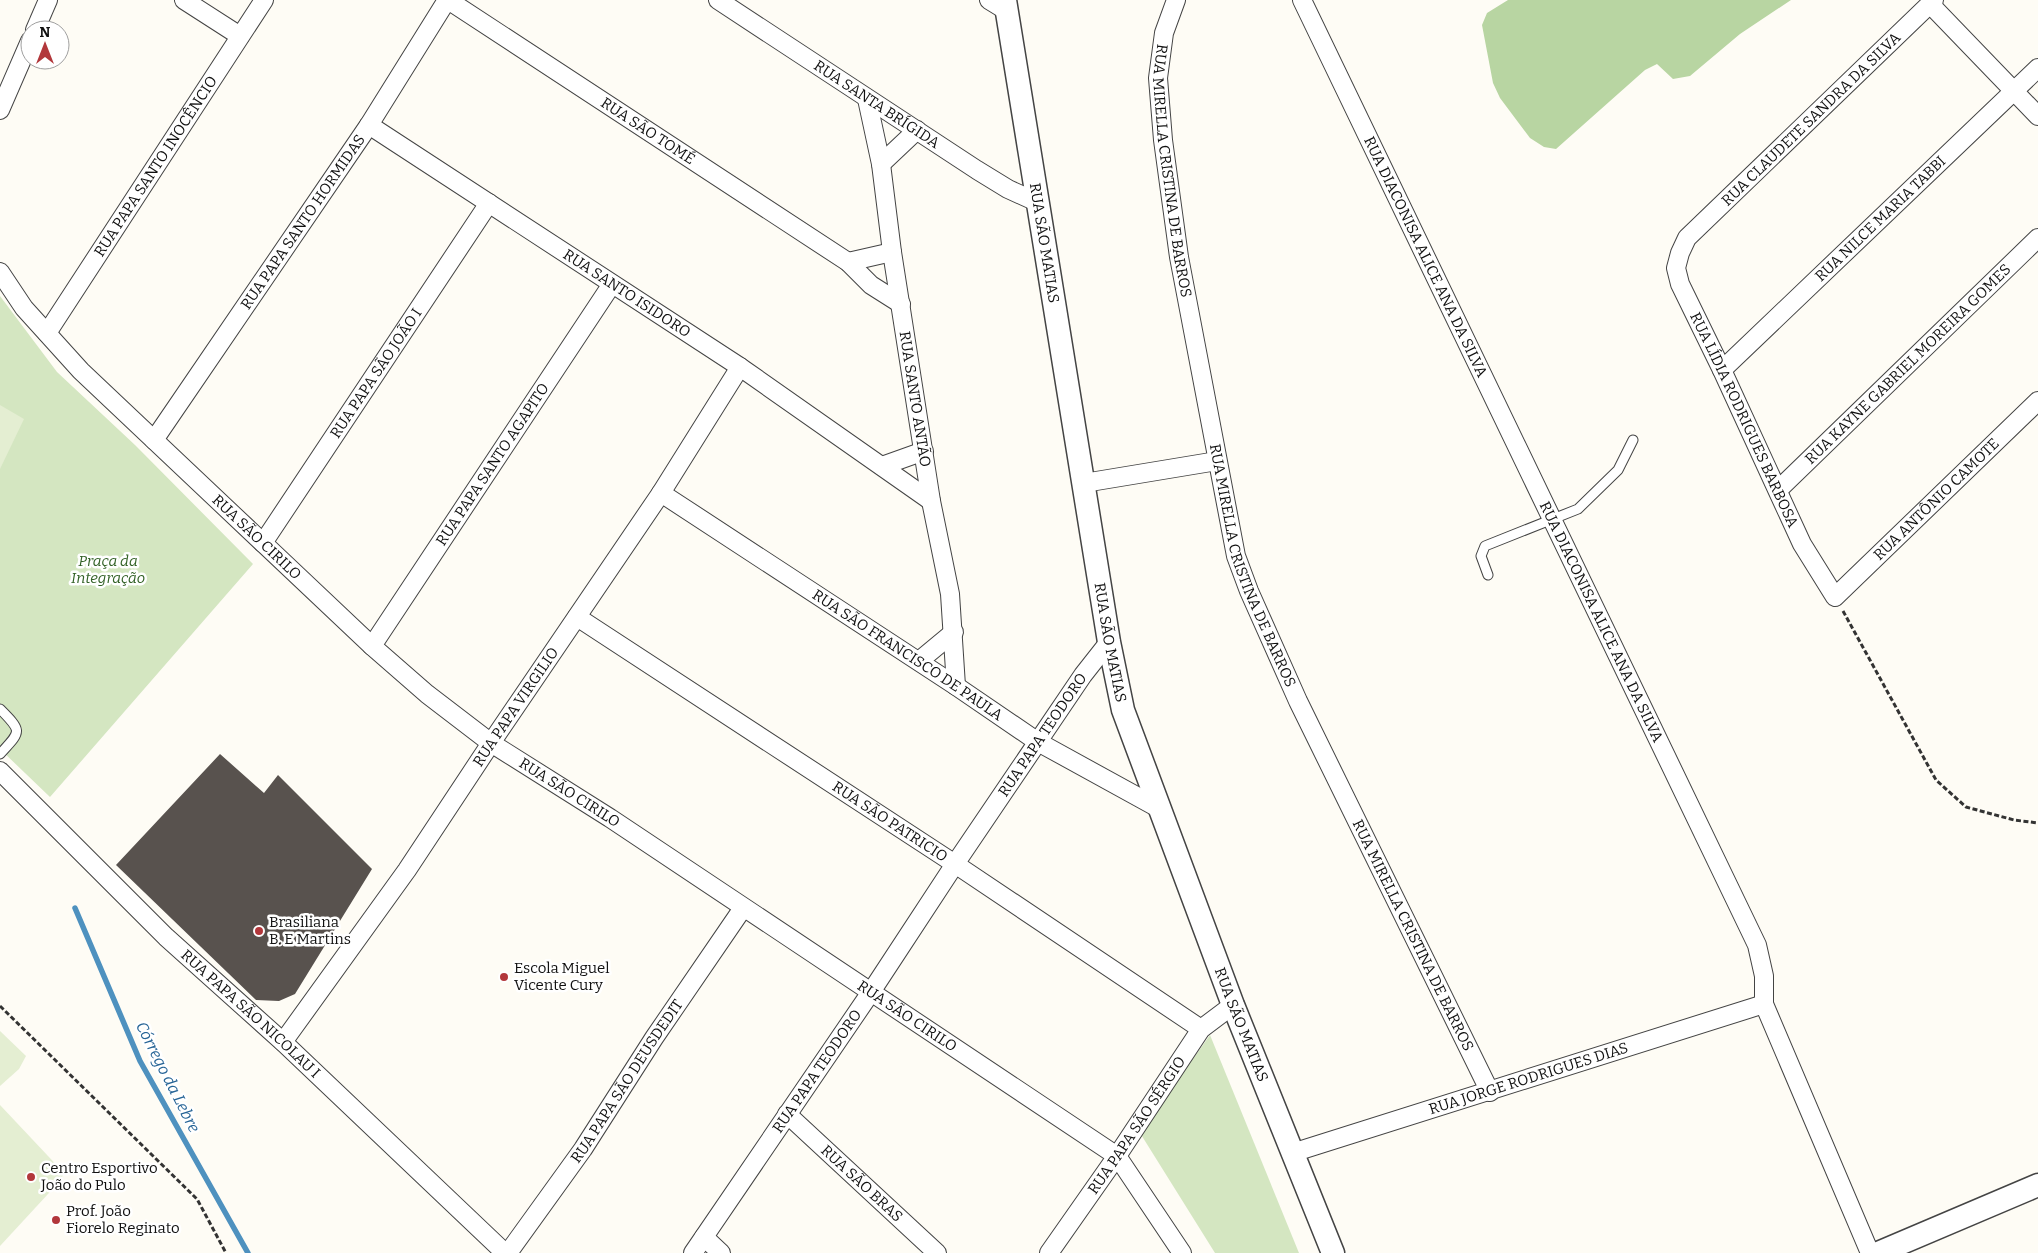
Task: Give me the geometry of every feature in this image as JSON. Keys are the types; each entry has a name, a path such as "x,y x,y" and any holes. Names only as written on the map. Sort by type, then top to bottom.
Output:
{"street":[{"path":"39,20 48,0"},
{"path":"184,0 240,36"},
{"name":"RUA PAPA SANTO INOCÊNCIO","path":"47,332 264,0"},
{"name":"RUA PAPA SANTO HORMIDAS","path":"154,440 369,125 447,0"},
{"name":"RUA SÃO TOMÉ","path":"447,0 848,262 871,285 900,304"},
{"name":"RUA SANTA BRÍGIDA","path":"718,0 867,99 1008,189 1039,203"},
{"name":"RUA MIRELLA CRISTINA DE BARROS","path":"1176,0 1164,33 1158,78 1163,140 1179,257 1236,556 1249,591 1298,701 1490,1092"},
{"name":"RUA DIACONISA ALICE ANA DA SILVA","path":"1302,0 1757,945 1764,976 1764,1004 1870,1253"},
{"path":"1932,2 2038,116"},
{"name":"RUA CLAUDETE SANDRA DA SILVA","path":"1687,238 1932,2"},
{"name":"RUA SÃO MATIAS","path":"1001,4 1039,203 1109,642 1123,710 1233,1005 1333,1253"},
{"path":"0,110 20,64"},
{"name":"RUA NILCE MARIA TABBI","path":"1722,370 2038,68"},
{"name":"RUA SANTO ANTÃO","path":"867,99 881,164 900,304 932,501 950,594 954,632 956,686"},
{"name":"RUA SANTO ISIDORO","path":"369,125 740,368 932,501"},
{"path":"881,164 917,130"},
{"name":"RUA PAPA SÃO JOÃO I","path":"263,543 489,203"},
{"name":"RUA LÍDIA RODRIGUES BARBOSA","path":"1687,238 1676,268 1680,284 1802,544 1835,597"},
{"name":"RUA KAYNE GABRIEL MOREIRA GOMES","path":"1778,490 2038,238"},
{"path":"848,262 892,252"},
{"name":"RUA SÃO CIRILO","path":"0,272 24,308 81,371 372,646 427,694 491,742 610,818 1117,1156 1182,1253"},
{"name":"RUA PAPA SANTO AGAPITO","path":"372,646 612,284"},
{"name":"RUA PAPA VIRGILIO","path":"284,1042 407,870 491,742 661,493 740,368"},
{"name":"RUA ANTÔNIO CAMOTE","path":"1835,597 2038,401"},
{"path":"882,466 924,451"},
{"path":"1084,484 1217,460"},
{"name":"RUA SÃO FRANCISCO DE PAULA","path":"661,493 919,661 1038,742 1160,808"},
{"name":"RUA SÃO PATRICIO","path":"577,617 955,864 1201,1029"},
{"path":"919,661 954,632"},
{"name":"RUA PAPA TEODORO","path":"693,1253 871,992 1083,675 1109,642"},
{"name":"RUA PAPA SÃO NICOLAU I","path":"0,771 166,937 284,1042 507,1253"},
{"name":"RUA PAPA SÃO DEUSDEDIT","path":"507,1253 583,1149 654,1038 743,908"},
{"name":"RUA JORGE RODRIGUES DIAS","path":"1292,1153 1764,1004"},
{"name":"RUA PAPA SÃO SÉRGIO","path":"1049,1253 1117,1156 1201,1029 1233,1005"},
{"name":"RUA SÃO BRAS","path":"787,1114 937,1253"},
{"path":"1878,1253 2038,1185"},
{"path":"704,1237 721,1253"}],"lane":[{"path":"1488,575 1481,556 1485,546 1578,509 1618,470 1633,440"},
{"path":"0,709 15,724 17,732 16,736 0,754"}],"path":[{"path":"1835,597 1936,780 1966,807 2014,820 2038,823"},
{"path":"0,1006 197,1199 226,1253"}],"green space":[{"path":"1508,0 1791,0 1740,34 1690,76 1673,79 1657,64 1645,70 1556,149 1544,147 1530,138 1500,98 1493,83 1482,25 1487,13"},
{"name":"Praça da Integração","path":"0,296 57,372 135,445 253,564 50,797 0,749"},
{"path":"0,405 24,419 0,469"},
{"path":"0,1031 26,1056 19,1069 0,1086"},
{"path":"1210,1035 1299,1253 1215,1253 1140,1133"},
{"name":"Centro Esportivo João do Pulo","path":"0,1105 64,1173 60,1181 0,1246"}],"building":[{"name":"Brasiliana B. E Martins","path":"220,754 264,793 278,775 372,869 295,994 279,1001 256,1000 116,865"}],"waterway":[{"name":"Córrego da Lebre","path":"75,908 140,1061 248,1253"}],"place":[{"name":"Brasiliana B. E Martins","path":"259,931"},
{"name":"Escola Miguel Vicente Cury","path":"504,977"},
{"name":"Centro Esportivo João do Pulo","path":"31,1177"},
{"name":"Prof. João Fiorelo Reginato","path":"56,1220"}]}
